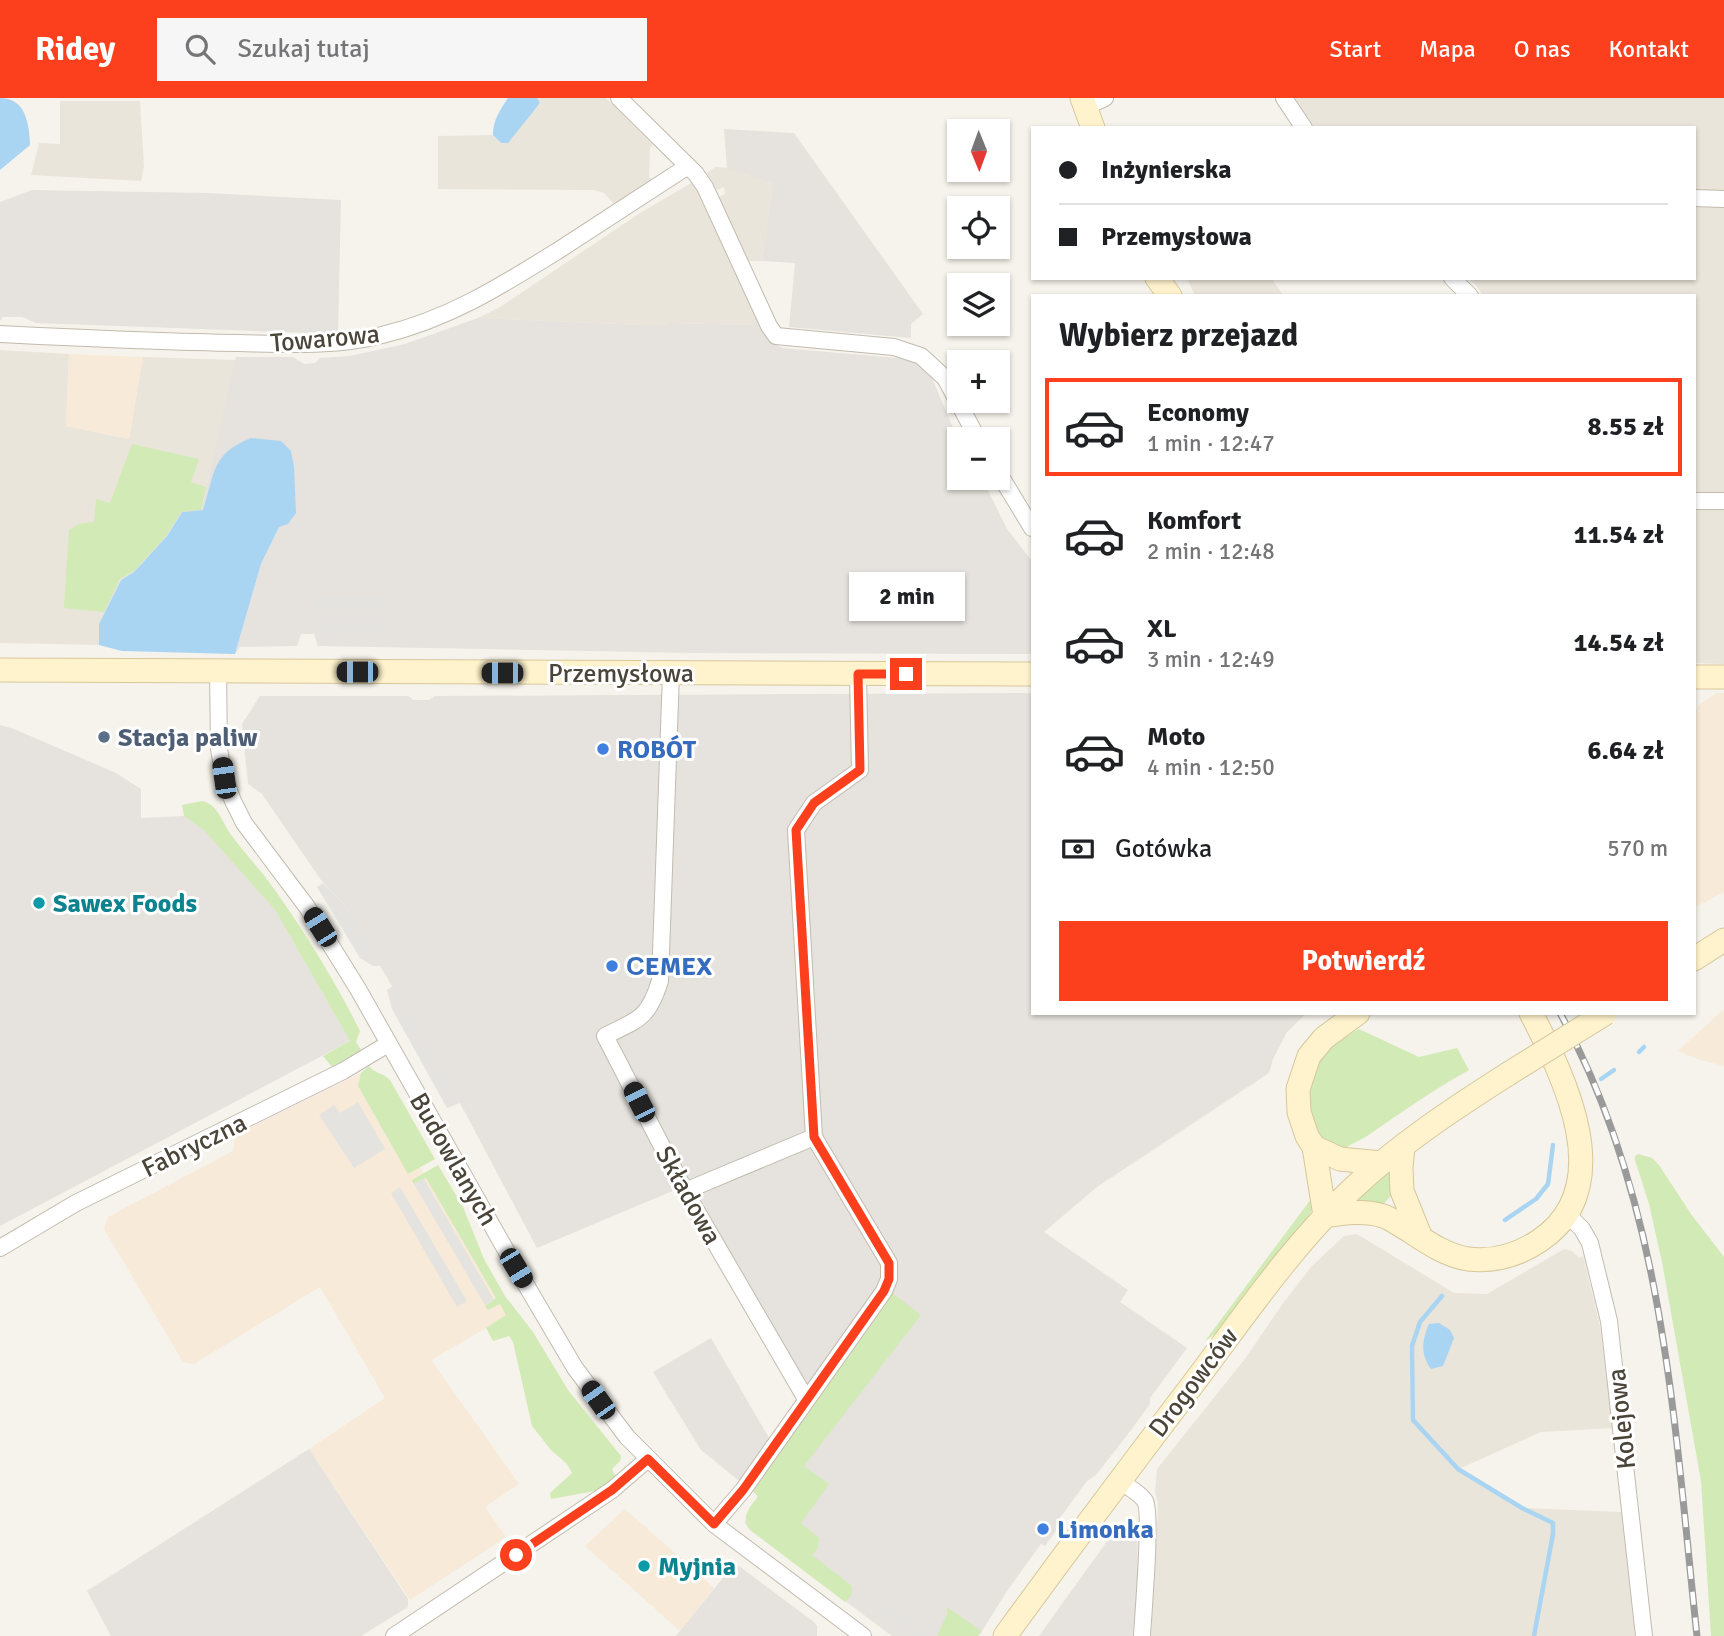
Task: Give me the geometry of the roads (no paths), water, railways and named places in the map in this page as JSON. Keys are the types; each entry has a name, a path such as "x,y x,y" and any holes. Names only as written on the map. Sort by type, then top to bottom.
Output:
{"main road":[{"name":"Przemysłowa","path":"0,670 1031,674"},
{"path":"1696,677 1724,677"},
{"path":"1696,958 1724,940"},
{"path":"1357,1015 1324,1038 1309,1056 1298,1089 1299,1112 1307,1136 1314,1147 1325,1216 1358,1212 1385,1216 1439,1250 1469,1259 1503,1258 1530,1248 1544,1238 1566,1213 1578,1183 1579,1135 1559,1072 1532,1015"},
{"name":"Drogowców","path":"1005,1636 1265,1286 1325,1216 1381,1163 1438,1120 1603,1015"},
{"path":"1314,1147 1340,1159 1381,1163"},
{"path":"1403,1147 1402,1191 1421,1238"}],"street":[{"path":"619,98 688,166 705,187 776,336 894,347 921,356 934,365 945,378 972,427"},
{"path":"1284,98 1303,126"},
{"name":"Towarowa","path":"0,334 187,343 309,344 382,336 442,316 476,301 688,166"},
{"path":"1696,198 1724,199"},
{"path":"1454,280 1468,294"},
{"path":"1009,490 1031,526"},
{"path":"1696,501 1724,501"},
{"name":"Budowlanych","path":"218,671 219,749 224,778 244,823 307,907 358,989 575,1368 610,1416 648,1459 714,1524 863,1636"},
{"name":"Składowa","path":"671,673 660,981 647,1012 639,1019 605,1036 685,1191 806,1399"},
{"path":"714,1524 743,1490 884,1291 889,1271 889,1263 814,1137 796,830 814,803 860,770 858,674"},
{"name":"Fabryczna","path":"0,1248 76,1202 343,1071 388,1044"},
{"path":"685,1191 814,1137"},
{"name":"Kolejowa","path":"1566,1213 1582,1229 1590,1242 1609,1321 1644,1636"},
{"path":"394,1636 612,1490 648,1459"},
{"path":"1119,1481 1147,1504 1142,1636"}],"water":[{"path":"0,98 16,102 21,107 29,129 30,145 0,170"},
{"path":"508,98 537,98 540,103 508,143 501,143 493,135 493,130"},
{"path":"251,438 281,441 291,451 296,513 288,524 279,527 261,564 235,654 122,651 99,645 99,624 121,580 134,572 167,536 182,512 203,510 216,466 221,458 238,444"},
{"path":"1439,1323 1450,1330 1454,1338 1443,1366 1431,1369 1425,1358 1424,1341 1429,1324"}],"waterway":[{"path":"1639,1052 1644,1047"},
{"path":"1601,1079 1614,1070"},
{"path":"1505,1220 1536,1199 1548,1184 1553,1145"},
{"path":"1442,1296 1420,1322 1412,1346 1413,1420 1458,1469 1522,1508 1553,1523 1534,1636"}],"railway":[{"path":"1561,1015 1595,1086 1622,1161 1643,1238 1671,1396 1697,1636"}],"place":[{"name":"Stacja paliw","path":"104,737"},
{"name":"ROBÓT","path":"603,749"},
{"name":"Sawex Foods","path":"39,903"},
{"name":"СEMEX","path":"612,966"},
{"name":"Limonka","path":"1043,1529"},
{"name":"Myjnia","path":"644,1566"}]}
